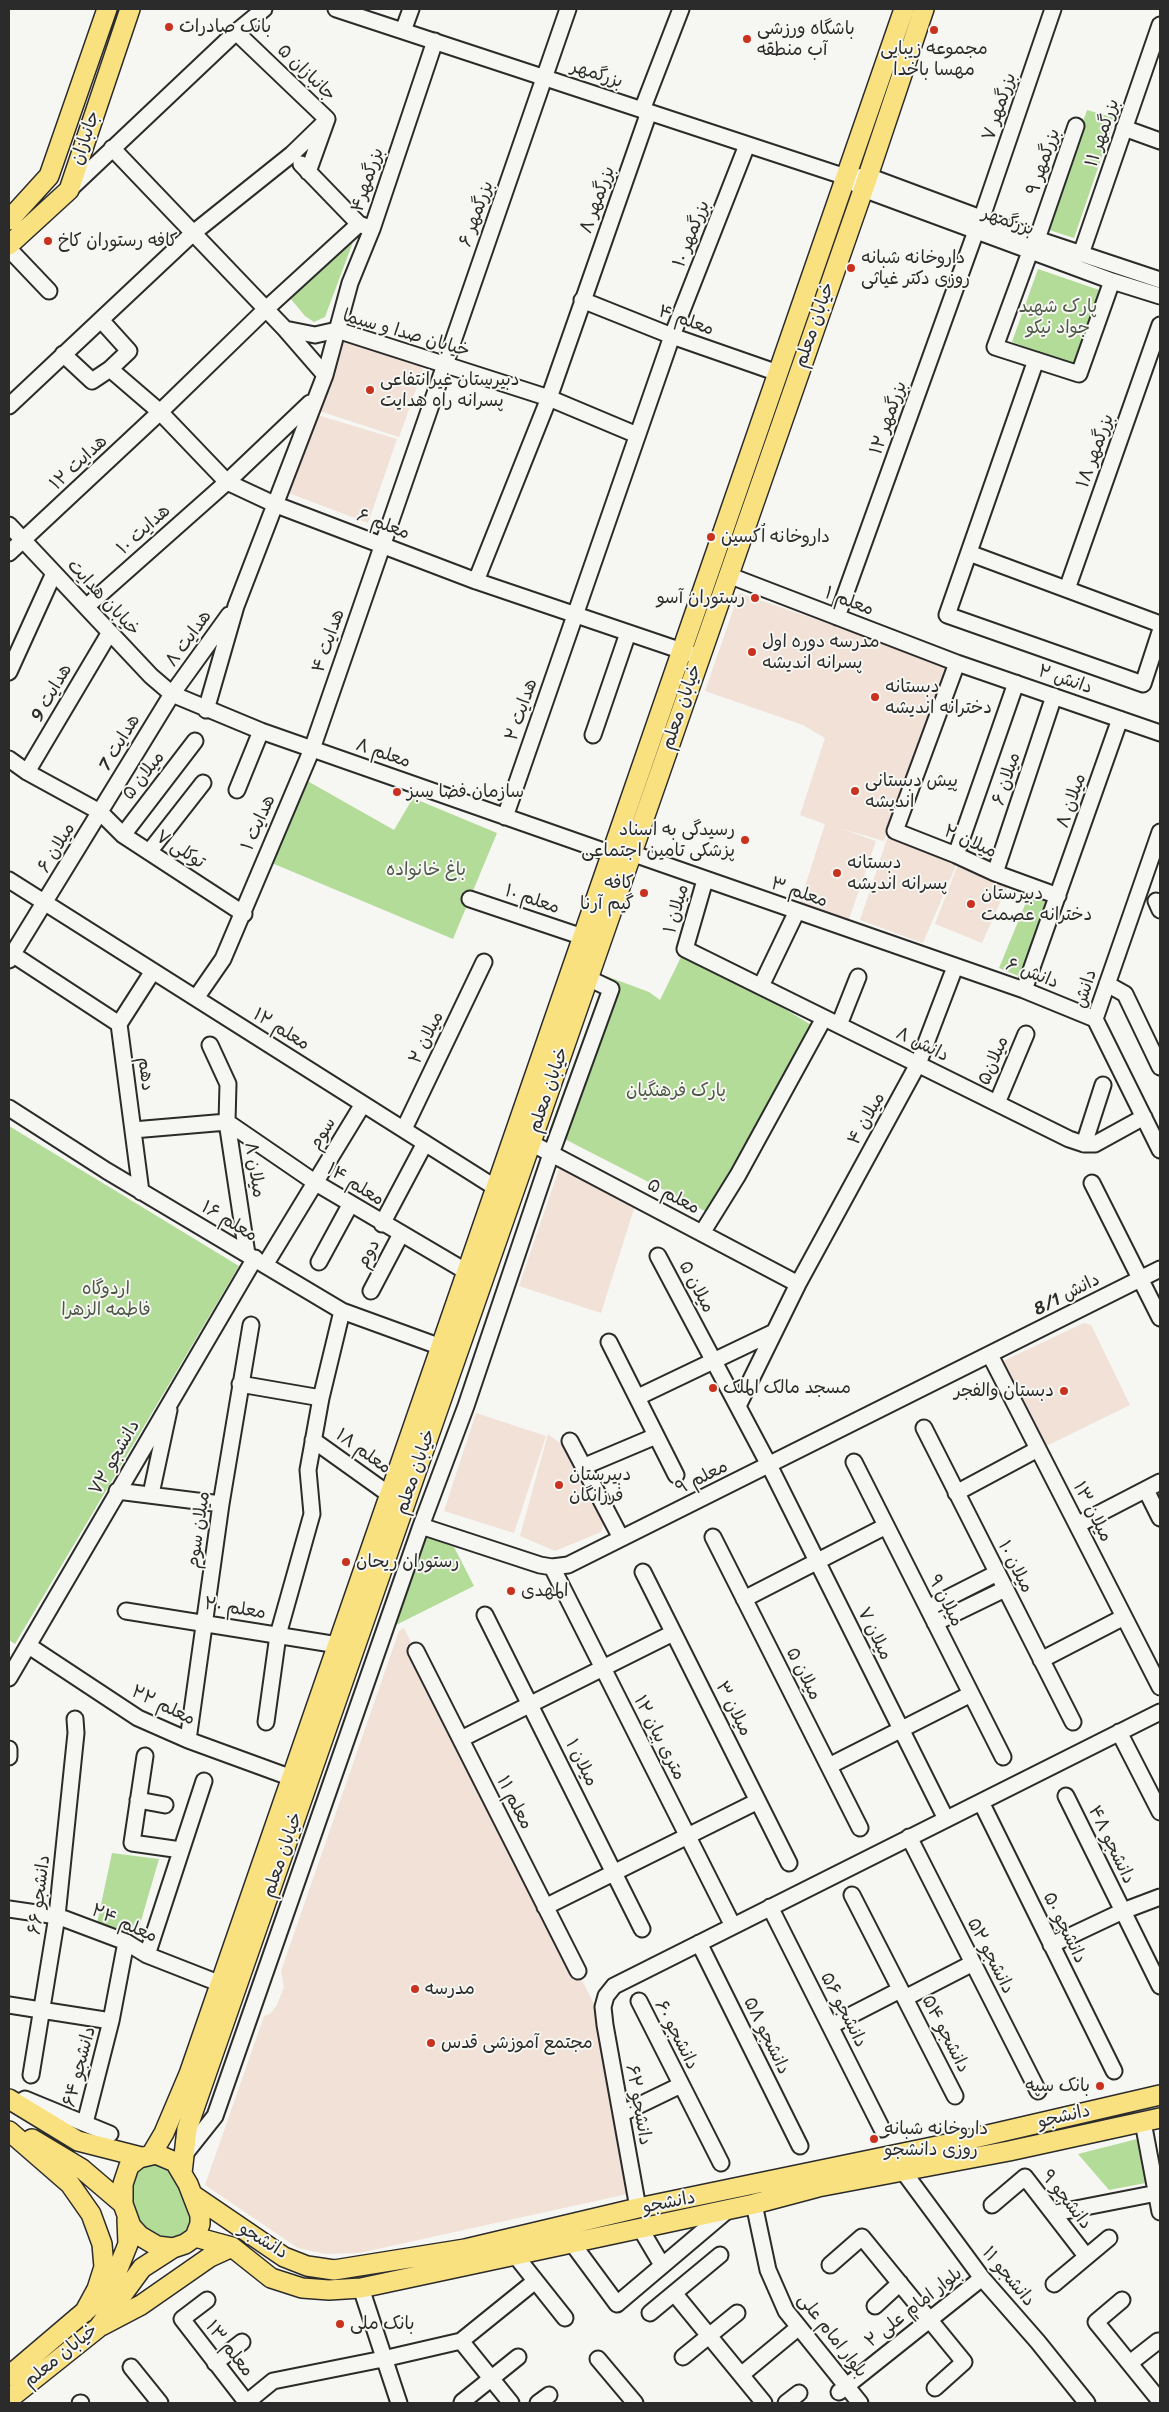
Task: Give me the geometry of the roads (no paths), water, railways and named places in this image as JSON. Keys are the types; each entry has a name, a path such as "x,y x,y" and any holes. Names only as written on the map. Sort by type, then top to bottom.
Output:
{"main road":[{"name":"جانبازان","path":"9,220 49,176 107,9"},
{"name":"جانبازان","path":"9,247 69,190 130,9"},
{"name":"خیابان معلم","path":"146,2156 164,2133 197,2077 279,1865 326,1706 338,1645 904,9"},
{"name":"خیابان معلم","path":"183,2164 187,2129 197,2077 220,1984 292,1778 326,1706 370,1602 924,9"},
{"name":"دانشجو","path":"195,2237 232,2247 271,2278 302,2288 329,2290 361,2288 638,2208 966,2140 1160,2095"},
{"path":"12,2102 78,2141 146,2156"},
{"name":"دانشجو","path":"193,2195 284,2257 307,2266 334,2270 467,2257 514,2256 640,2228 747,2211 818,2186 903,2172 1152,2120"},
{"path":"9,2126 68,2160 125,2211"},
{"path":"9,2131 70,2184 90,2214 102,2244 104,2267 97,2289 84,2313"},
{"path":"68,2160 78,2141"},
{"path":"156,2154 183,2164 200,2215 200,2224 195,2237 186,2244 173,2248 156,2246 136,2232 125,2211 122,2192 126,2170 134,2162 146,2156 156,2154"},
{"name":"خیابان معلم","path":"9,2376 103,2296 116,2274 128,2244 125,2211"},
{"path":"98,2328 141,2305 210,2257 232,2247"},
{"name":"خیابان معلم","path":"9,2399 98,2328 142,2268 173,2248"}],"street":[{"path":"69,190 236,32 264,9"},
{"name":"بزرگمهر","path":"336,9 865,183 1034,244 1112,281 1160,296"},
{"path":"404,31 411,9"},
{"name":"بزرگمهر ۶","path":"382,545 444,363 546,78 568,9"},
{"name":"بزرگمهر ۸","path":"476,581 549,398 681,9"},
{"name":"بزرگمهر ۷","path":"979,224 1053,9"},
{"name":"بزرگمهر ۱۱","path":"1081,254 1160,25"},
{"name":"جانبازان ۵","path":"236,32 327,119 325,122"},
{"name":"بزرگمهر۴","path":"236,606 314,399 325,375 365,226 435,41"},
{"path":"9,406 62,354 192,234 292,154 325,122"},
{"path":"308,172 325,122"},
{"name":"بزرگمهر ۹","path":"1036,360 995,347 1076,126"},
{"path":"1124,128 1160,141"},
{"name":"بزرگمهر ۱۰","path":"637,435 672,336 747,145"},
{"path":"112,148 192,234 285,329 325,375"},
{"path":"292,154 308,172 365,226"},
{"name":"بزرگمهر ۱۲","path":"837,617 979,224"},
{"name":"هدایت ۱۲","path":"24,541 266,309 365,226"},
{"name":"بزرگمهر","path":"1034,244 1081,254 1160,280"},
{"path":"9,247 49,291"},
{"path":"1112,281 1078,375 1036,360 948,615 1143,684 1160,632"},
{"name":"معلم ۴","path":"582,300 672,336 778,373"},
{"path":"62,354 92,381 110,369 129,351 100,320"},
{"name":"بزرگمهر ۱۸","path":"1067,589 1160,325"},
{"name":"خیابان صدا و سیما","path":"285,329 315,334 337,330 549,398 637,435"},
{"name":"معلم ۶","path":"110,369 160,412 227,482 274,504 476,581 682,652 700,656"},
{"name":"هدایت ۱۰","path":"86,607 227,482 314,399"},
{"name":"هدایت ۲","path":"505,817 637,435"},
{"name":"خیابان هدایت","path":"9,525 151,676 172,694"},
{"path":"9,553 24,541"},
{"path":"9,565 24,541"},
{"name":"هدایت ۴","path":"312,749 382,545"},
{"path":"969,553 1160,624"},
{"path":"9,672 54,572"},
{"name":"معلم ۱","path":"728,575 957,663"},
{"path":"206,710 236,606"},
{"name":"هدایت ۸","path":"172,694 236,606"},
{"name":"هدایت 9","path":"27,772 110,632"},
{"path":"593,735 628,633"},
{"name":"دانش ۲","path":"957,663 1160,732"},
{"name":"میلان ۲","path":"957,663 895,831 956,854 995,873 1058,896"},
{"path":"956,854 1016,683"},
{"name":"معلم ۸","path":"172,694 206,710 261,731 612,854"},
{"name":"هدایت 7","path":"100,812 172,694"},
{"name":"میلان ۶","path":"995,873 1054,696"},
{"name":"میلان ۸","path":"1058,896 1120,719"},
{"path":"237,790 261,731"},
{"name":"میلان ۵","path":"123,834 195,741"},
{"name":"هدایت ۱","path":"196,998 223,959 244,914 258,873 312,749"},
{"name":"توکلی ۷","path":"9,759 27,772 100,812 123,834 244,914"},
{"path":"149,852 203,783"},
{"name":"میلان ۶","path":"10,956 46,903 100,812"},
{"name":"دانش","path":"1160,832 1095,1019 1160,1150"},
{"name":"معلم ۳","path":"631,853 955,967"},
{"name":"معلم ۱۲","path":"9,880 496,1188"},
{"name":"میلان ۱","path":"685,949 705,880"},
{"path":"1024,990 1058,896"},
{"name":"معلم ۱۰","path":"470,899 583,937"},
{"path":"761,986 797,911"},
{"name":"دانش ۸","path":"685,949 1069,1139 1084,1144"},
{"path":"10,956 120,1024 153,971"},
{"name":"میلان ۲","path":"404,1129 484,962"},
{"name":"دانش ۶","path":"955,967 1024,990 1095,1019"},
{"name":"میلان ۴","path":"738,1406 798,1284 918,1064 955,967"},
{"path":"839,1025 858,977"},
{"path":"183,2164 215,2116 392,1610 466,1406 551,1154 611,989 588,978"},
{"path":"1107,984 1125,994 1156,1048 1160,1067"},
{"path":"702,1233 738,1175 824,1018"},
{"name":"دهم","path":"120,1024 141,1192"},
{"name":"میلان۵","path":"997,1103 1026,1034"},
{"name":"میلان ۸","path":"210,1045 228,1084 227,1122 256,1259"},
{"path":"1103,1086 1084,1144 1095,1144 1144,1117"},
{"name":"سوم","path":"256,1259 316,1183 363,1104"},
{"name":"معلم ۱۶","path":"9,1108 141,1192 342,1311 441,1347"},
{"path":"133,1130 227,1122"},
{"name":"معلم ۱۴","path":"227,1122 350,1205 467,1272"},
{"path":"382,1224 425,1143"},
{"name":"معلم ۵","path":"531,1143 798,1284"},
{"path":"1092,1183 1160,1318"},
{"path":"319,1262 350,1205"},
{"name":"دوم","path":"371,1291 401,1234"},
{"name":"میلان ۵","path":"658,1256 714,1361"},
{"name":"دانشجو ۷۲","path":"9,1678 172,1397 256,1259"},
{"name":"دانش 8/1","path":"990,1355 1160,1269"},
{"path":"266,1722 278,1635 312,1514 308,1470 321,1398 342,1311"},
{"name":"میلان سوم","path":"188,1740 240,1384 251,1326"},
{"path":"638,1397 774,1332"},
{"path":"609,1342 676,1475"},
{"name":"میلان ۱۳","path":"990,1355 1160,1688"},
{"name":"معلم ۹","path":"552,1567 568,1565 990,1355"},
{"path":"714,1361 769,1465"},
{"path":"240,1384 321,1398"},
{"path":"151,1494 172,1397"},
{"name":"میلان ۱۰","path":"924,1428 1073,1722"},
{"path":"585,1466 656,1436"},
{"name":"معلم ۱۸","path":"313,1440 390,1495"},
{"path":"570,1442 585,1466 621,1538"},
{"path":"956,1493 1038,1449"},
{"name":"میلان ۹","path":"854,1462 1003,1757"},
{"name":"میلان ۷","path":"769,1465 946,1819"},
{"path":"1077,1525 1160,1482"},
{"path":"1146,1490 1160,1518"},
{"path":"117,1491 222,1504"},
{"path":"422,1526 552,1567"},
{"path":"744,1599 886,1526"},
{"name":"میلان ۵","path":"713,1537 860,1828"},
{"name":"۱۲ متری بیان","path":"552,1567 733,1926"},
{"name":"میلان ۳","path":"643,1572 789,1863"},
{"path":"928,1608 997,1573"},
{"path":"935,1623 1005,1589"},
{"path":"370,1602 392,1610"},
{"name":"معلم ۲۰","path":"126,1611 338,1645"},
{"name":"میلان ۱","path":"485,1615 642,1929"},
{"path":"1041,1660 1124,1617"},
{"path":"461,1739 673,1633"},
{"name":"معلم ۲۲","path":"28,1646 138,1718 188,1740 292,1778"},
{"name":"معلم ۱۱","path":"416,1651 578,1971"},
{"path":"829,1766 971,1694"},
{"path":"699,1943 1160,1712"},
{"name":"دانشجو ۶۶","path":"31,2075 57,1916 76,1733 75,1719"},
{"path":"1120,1732 1160,1812"},
{"path":"9,1749 9,1757"},
{"path":"145,1756 132,1843 181,1850"},
{"path":"147,1955 204,1782"},
{"name":"دانشجو ۴۸","path":"1066,1796 1160,1986"},
{"path":"138,1800 165,1805"},
{"path":"545,1907 758,1802"},
{"name":"دانشجو ۵۰","path":"981,1802 1114,2071"},
{"name":"دانشجو ۵۲","path":"909,1838 1038,2091"},
{"path":"279,1865 300,1873"},
{"name":"دانشجو ۵۴","path":"852,1895 955,2096"},
{"path":"1123,1911 1160,1897"},
{"name":"دانشجو ۵۶","path":"770,1907 882,2129"},
{"name":"معلم ۲۴","path":"9,1909 57,1916 126,1942 147,1955 220,1984"},
{"name":"دانشجو ۴۸","path":"1052,1945 1123,1911"},
{"name":"دانشجو ۶۴","path":"85,2123 111,2020 126,1942"},
{"name":"دانشجو ۶۲","path":"638,2208 603,2007 606,1996 614,1986 699,1943"},
{"name":"دانشجو ۵۸","path":"699,1943 800,2146"},
{"path":"903,1994 973,1963"},
{"name":"دانشجو ۵۴","path":"830,2026 903,1994"},
{"name":"دانشجو ۶۰","path":"638,2001 720,2163"},
{"path":"9,2005 111,2020"},
{"name":"دانشجو ۶۰","path":"621,2114 681,2085"},
{"path":"12,2102 25,2098 110,2134"},
{"path":"1152,2120 1160,2212"},
{"name":"دانشجو ۱۱","path":"903,2172 982,2278 1038,2342 1087,2403"},
{"name":"دانشجو ۹","path":"992,2205 1025,2177 1086,2256"},
{"path":"1054,2213 1157,2193"},
{"path":"572,2243 617,2304 662,2265 747,2211"},
{"name":"بلوار امام علی","path":"747,2211 759,2273 778,2316 795,2330 844,2394 860,2403"},
{"path":"640,2228 662,2265"},
{"path":"830,2266 862,2237 964,2362 935,2388"},
{"path":"1054,2284 1109,2238"},
{"path":"650,2313 720,2254"},
{"path":"514,2256 565,2318"},
{"name":"بلوار امام علی ۲","path":"844,2394 928,2320 982,2278"},
{"path":"247,2403 273,2381 461,2341 534,2282"},
{"path":"875,2306 900,2283"},
{"path":"361,2288 399,2403"},
{"path":"674,2293 764,2403"},
{"name":"معلم ۱۳","path":"207,2300 182,2319 247,2403"},
{"path":"1122,2300 1096,2322 1160,2401"},
{"path":"683,2357 737,2313"},
{"path":"741,2375 795,2330"},
{"path":"461,2341 511,2403"},
{"path":"1130,2363 1158,2341"},
{"path":"215,2363 242,2342"},
{"path":"462,2402 518,2357"},
{"path":"598,2358 635,2403"},
{"path":"131,2367 160,2403"},
{"path":"786,2403 799,2393"}],"place":[{"name":"بانک صادرات","path":"169,27"},
{"name":"مجموعه زیبایی مهسا باخدا","path":"934,30"},
{"name":"باشگاه ورزشی آب منطقه","path":"747,39"},
{"name":"کافه رستوران کاخ","path":"48,241"},
{"name":"داروخانه شبانه روزی دکتر غیاثی","path":"851,268"},
{"name":"دبیرستان غیرانتفاعی پسرانه راه هدایت","path":"370,390"},
{"name":"داروخانه اُکسین","path":"711,537"},
{"name":"رستوران آسو","path":"755,598"},
{"name":"مدرسه دوره اول پسرانه اندیشه","path":"752,652"},
{"name":"دبستانه دخترانه اندیشه","path":"875,697"},
{"name":"پیش دبستانی اندیشه","path":"855,791"},
{"name":"سازمان فضا سبز","path":"397,792"},
{"name":"رسیدگی به اسناد پزشکی تامین اجتماعی","path":"745,840"},
{"name":"دبستانه پسرانه اندیشه","path":"837,873"},
{"name":"کافه گیم آرنا","path":"644,893"},
{"name":"دبیرستان دخترانه عصمت","path":"971,904"},
{"name":"مسجد مالک الملک","path":"713,1388"},
{"name":"دبستان والفجر","path":"1064,1391"},
{"name":"دبیرستان فرزانگان","path":"559,1485"},
{"name":"رستوران ریحان","path":"346,1562"},
{"name":"المهدی","path":"511,1591"},
{"name":"مدرسه","path":"415,1989"},
{"name":"مجتمع آموزشی قدس","path":"431,2043"},
{"name":"بانک سپه","path":"1100,2086"},
{"name":"داروخانه شبانه روزی دانشجو","path":"874,2139"},
{"name":"بانک ملی","path":"340,2324"}],"park label":[{"name":"پارک شهید جواد نیکو","path":"1058,317"},
{"name":"باغ خانواده","path":"426,870"},
{"name":"پارک فرهنگیان","path":"676,1091"},
{"name":"اردوگاه فاطمه الزهرا","path":"106,1299"}]}
